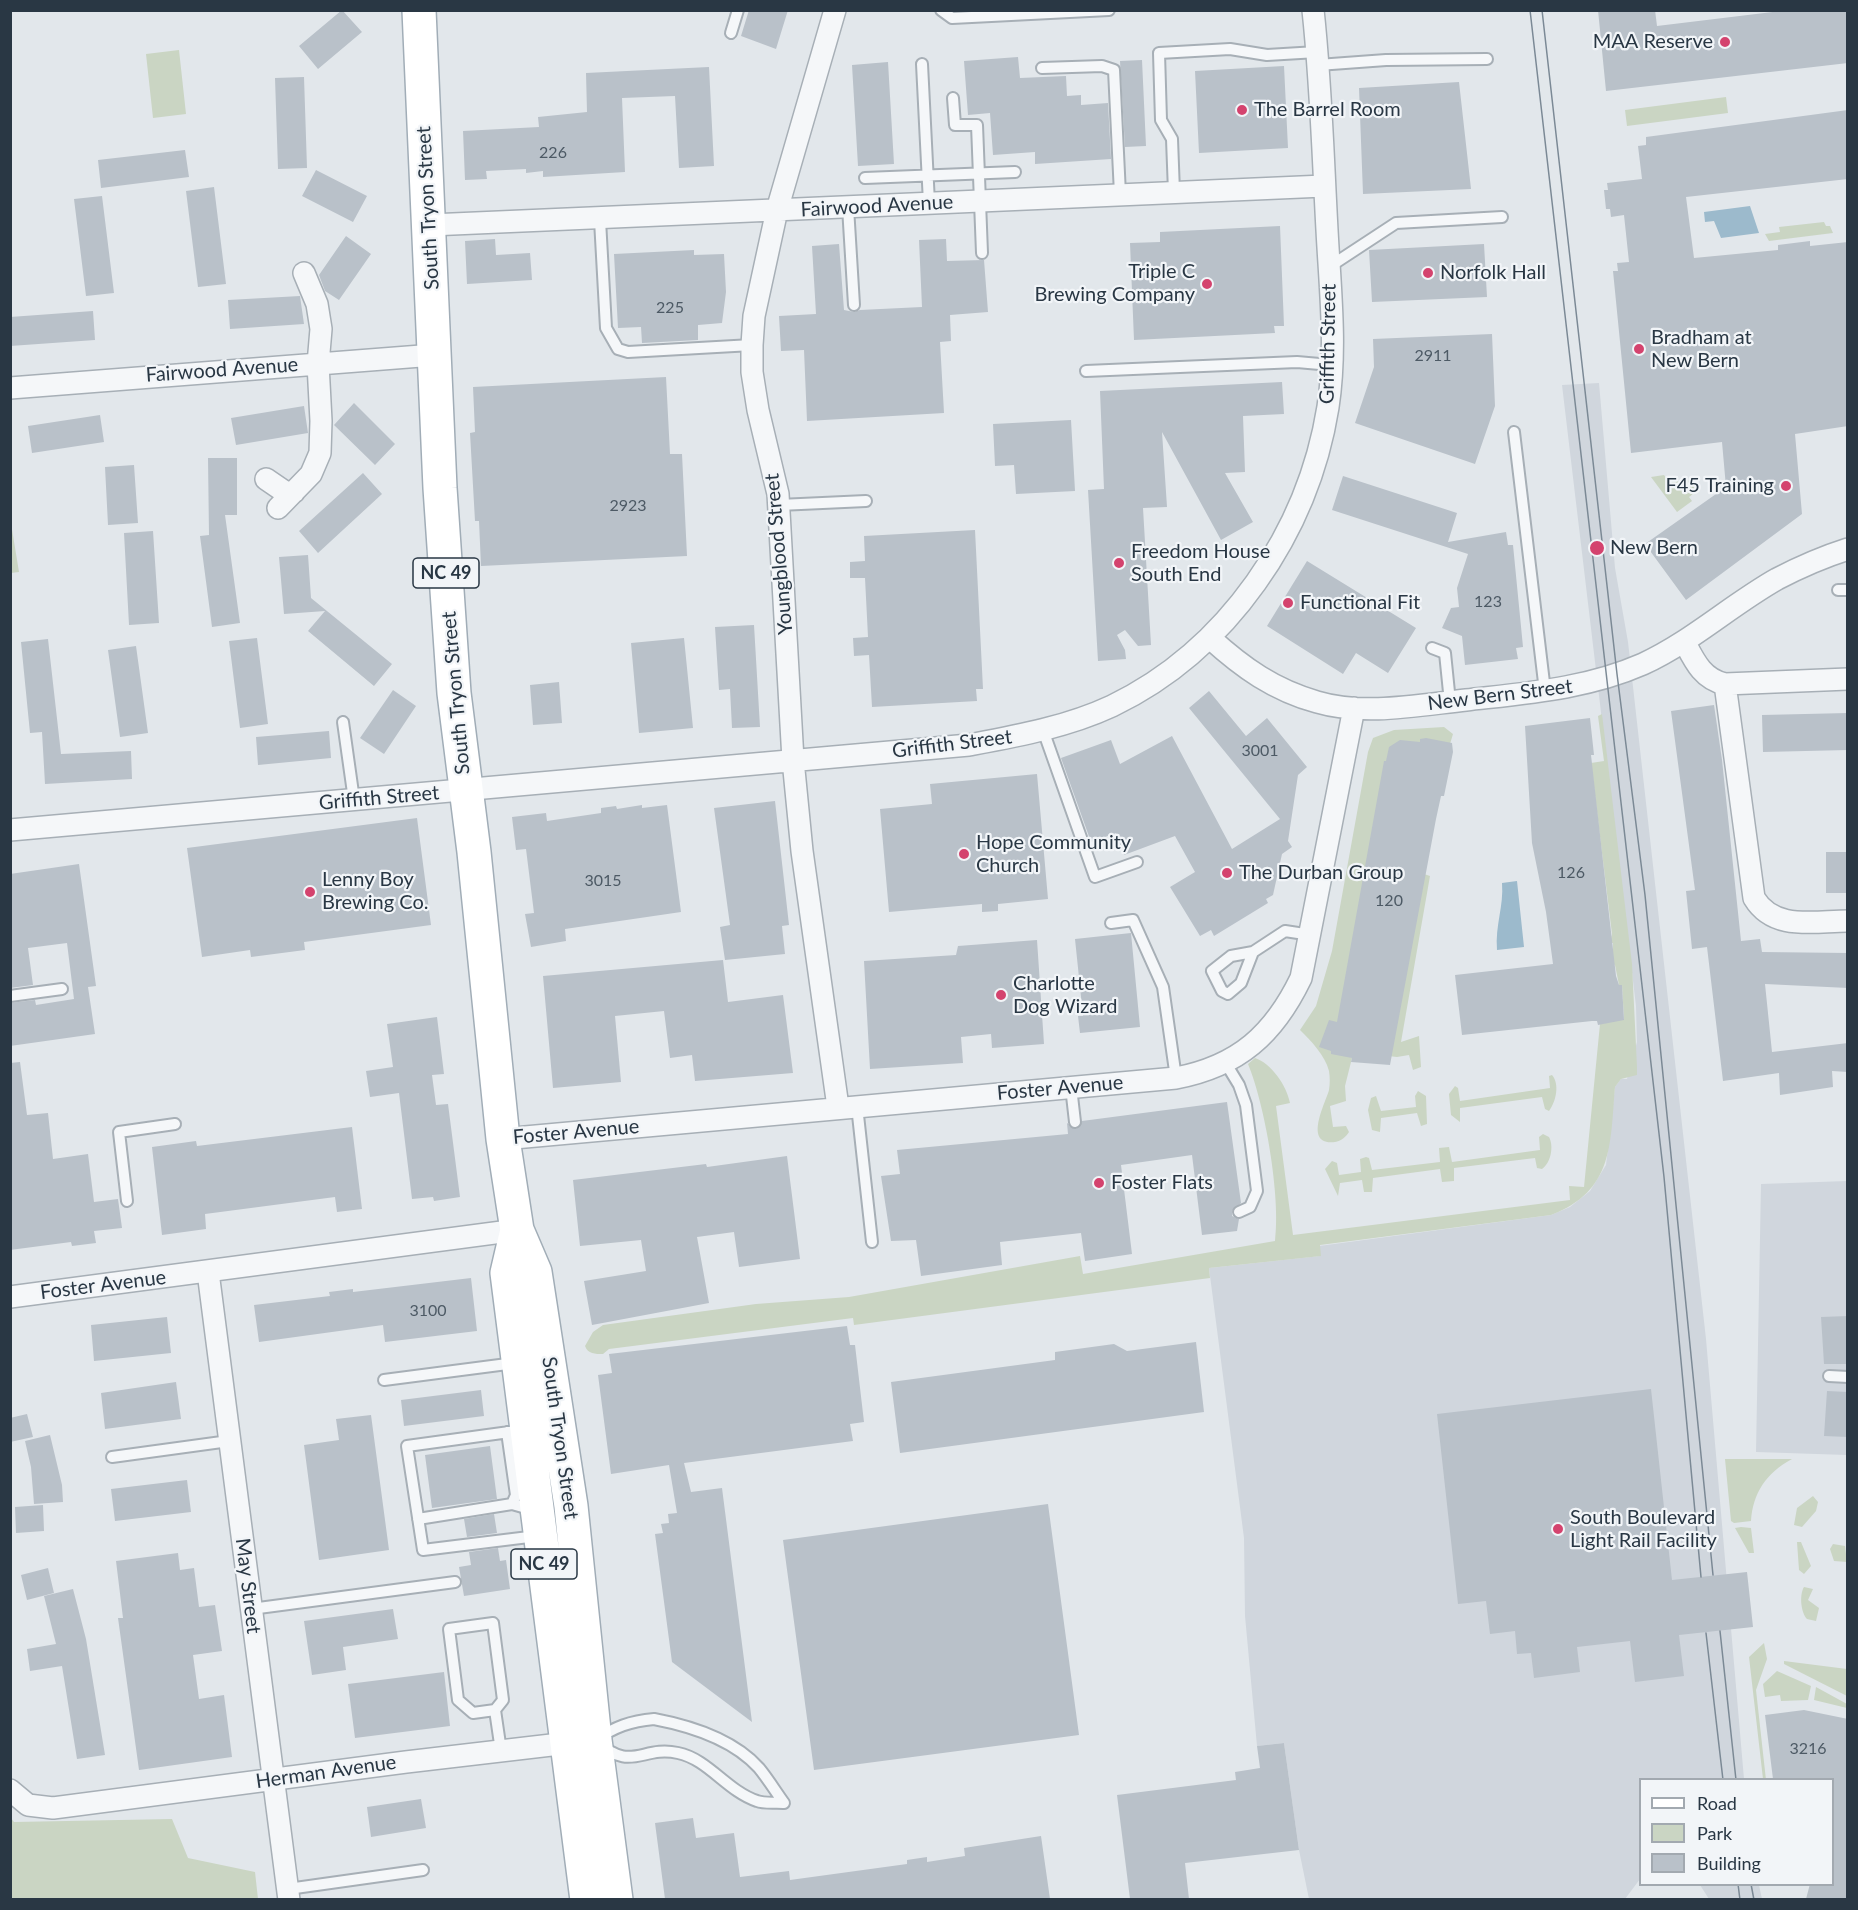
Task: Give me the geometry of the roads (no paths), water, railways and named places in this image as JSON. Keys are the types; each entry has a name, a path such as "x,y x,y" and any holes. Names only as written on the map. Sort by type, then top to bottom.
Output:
{"main road":[{"name":"South Tryon Street","path":"419,10 434,355 454,693 474,852 503,1139 517,1230 535,1272 571,1506 587,1899"},
{"name":"South Tryon Street","path":"517,1230 507,1273 518,1362 517,1431 530,1517 616,1899"}],"street":[{"name":"Youngblood Street","path":"835,10 777,210 758,295 752,345 752,372 779,505 793,760 802,851 847,1106"},
{"name":"Griffith Street","path":"10,830 969,745 1043,730 1113,705 1168,674 1210,638 1247,595 1278,548 1306,491 1321,442 1328,406 1331,365 1329,267 1313,10"},
{"name":"Fairwood Avenue","path":"430,225 600,220 1324,186"},
{"path":"278,508 311,474 320,453 318,363 321,329 317,304 304,273"},
{"name":"Fairwood Avenue","path":"10,388 434,355"},
{"path":"266,479 285,492 294,492"},
{"name":"New Bern Street","path":"1210,638 1244,668 1288,693 1319,703 1353,708 1450,702 1545,691 1587,683 1645,663 1684,641 1776,580 1815,560 1848,549"},
{"path":"1684,641 1704,673 1713,681 1725,684 1848,679"},
{"path":"1725,684 1754,898 1762,912 1774,919 1848,921"},
{"name":"Foster Avenue","path":"503,1139 847,1106 1176,1078 1202,1073 1225,1062 1259,1040 1288,1005 1301,978 1311,936 1353,708"},
{"name":"Foster Avenue","path":"10,1297 517,1230"},
{"name":"May Street","path":"208,1272 288,1894"},
{"name":"Herman Avenue","path":"10,1790 28,1805 43,1809 57,1808 581,1742"}],"lane":[{"path":"731,33 738,10"},
{"path":"941,10 952,18 1109,10"},
{"path":"1174,192 1172,140 1161,120 1159,53 1230,49 1267,55 1317,58 1487,59"},
{"path":"922,64 929,203"},
{"path":"1041,68 1102,66 1114,70 1120,194"},
{"path":"953,98 955,125 977,125 982,253"},
{"path":"865,178 1015,172"},
{"path":"848,207 854,305"},
{"path":"1329,267 1396,223 1502,217"},
{"path":"600,220 606,328 618,349 628,352 752,345"},
{"path":"1086,371 1297,362 1331,365"},
{"path":"1514,432 1545,691"},
{"path":"779,505 866,501"},
{"path":"1432,648 1445,653 1450,702"},
{"path":"343,722 354,800"},
{"path":"1043,730 1095,877 1137,862"},
{"path":"1111,922 1133,920 1163,987 1176,1078"},
{"path":"1253,952 1285,932 1311,936"},
{"path":"10,996 62,989"},
{"path":"1225,1062 1239,1085 1246,1105 1257,1191 1250,1207 1239,1212"},
{"path":"1071,1087 1075,1122"},
{"path":"847,1106 872,1242"},
{"path":"127,1201 118,1132 176,1124"},
{"path":"384,1380 518,1362"},
{"path":"1829,1376 1848,1377"},
{"path":"517,1431 407,1446 423,1550 530,1517"},
{"path":"112,1457 229,1441"},
{"path":"418,1518 530,1517"},
{"path":"250,1609 455,1582"},
{"path":"495,1710 473,1713 458,1700 449,1629 493,1623 503,1700 495,1710 501,1751"},
{"path":"654,1719 682,1724 704,1732 737,1751 759,1768 784,1803 759,1802 740,1794 695,1759 677,1752 628,1758 610,1754 581,1742 632,1720 654,1719"},
{"path":"288,1894 423,1870"}],"water":[{"path":"1750,206 1759,233 1721,238 1714,221 1705,222 1704,212"},
{"path":"1517,881 1524,947 1497,950 1502,883"}],"tram line":[{"path":"1530,10 1664,1177 1701,1577"},
{"path":"1542,10 1617,674 1645,895 1713,1575"},
{"path":"1720,1631 1736,1778"},
{"path":"1706,1633 1723,1778"},
{"path":"1738,1886 1740,1900"},
{"path":"1751,1886 1754,1900"}],"place":[{"name":"MAA Reserve","path":"1725,42"},
{"name":"The Barrel Room","path":"1242,110"},
{"name":"Norfolk Hall","path":"1428,273"},
{"name":"Triple C Brewing Company","path":"1207,284"},
{"name":"Bradham at New Bern","path":"1639,349"},
{"name":"F45 Training","path":"1786,486"},
{"name":"New Bern","path":"1597,548"},
{"name":"Freedom House South End","path":"1119,563"},
{"name":"Functional Fit","path":"1288,603"},
{"name":"Hope Community Church","path":"964,854"},
{"name":"The Durban Group","path":"1227,873"},
{"name":"Lenny Boy Brewing Co.","path":"310,892"},
{"name":"Charlotte Dog Wizard","path":"1001,995"},
{"name":"Foster Flats","path":"1099,1183"},
{"name":"South Boulevard Light Rail Facility","path":"1558,1529"}]}
